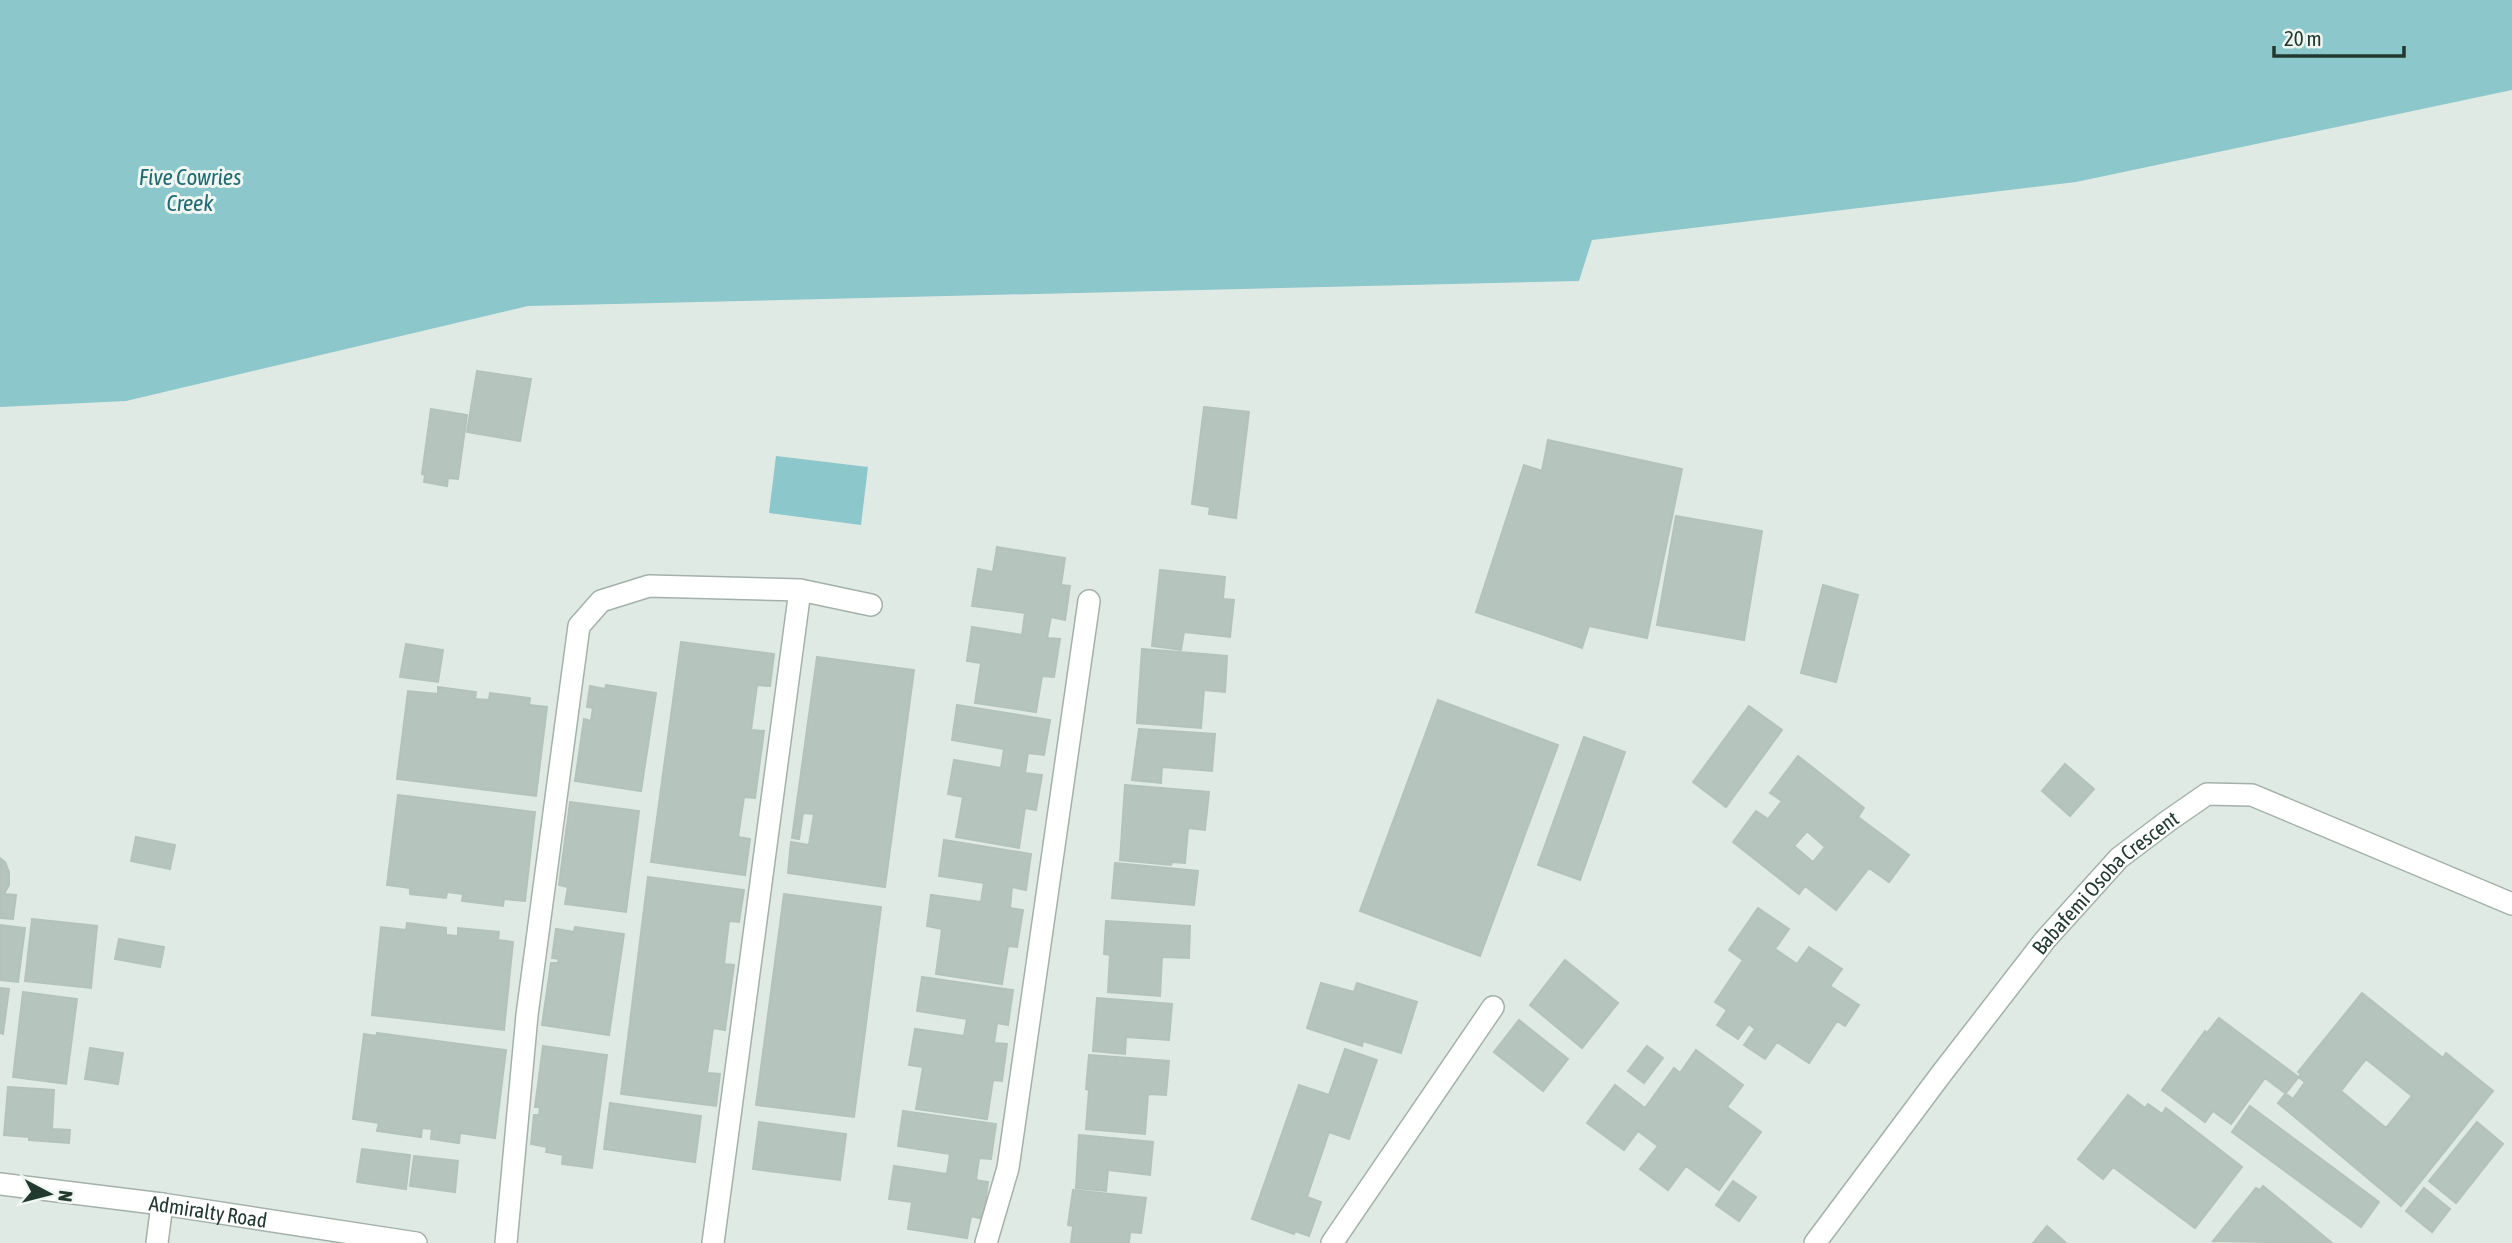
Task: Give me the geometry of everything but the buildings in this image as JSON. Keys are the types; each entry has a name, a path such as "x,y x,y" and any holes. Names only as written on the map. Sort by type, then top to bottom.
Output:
{"street":[{"path":"506,1243 527,1015 579,625 601,601 649,586 800,590 871,605"},
{"path":"712,1243 800,590"},
{"path":"986,1243 1008,1168 1089,601"},
{"name":"Babafemi Osoba Crescent","path":"1815,1243 1941,1073 2045,940 2119,858 2207,794 2252,795 2512,904"},
{"path":"1332,1243 1493,1007"},
{"name":"Admiralty Road","path":"0,1184 162,1204 416,1243"},
{"path":"157,1243 162,1204"}],"water":[{"name":"Five Cowries Creek","path":"0,0 2512,0 2512,90 2076,182 1592,240 1579,281 528,306 126,401 0,407"},
{"path":"776,456 868,467 861,525 769,513"}]}
